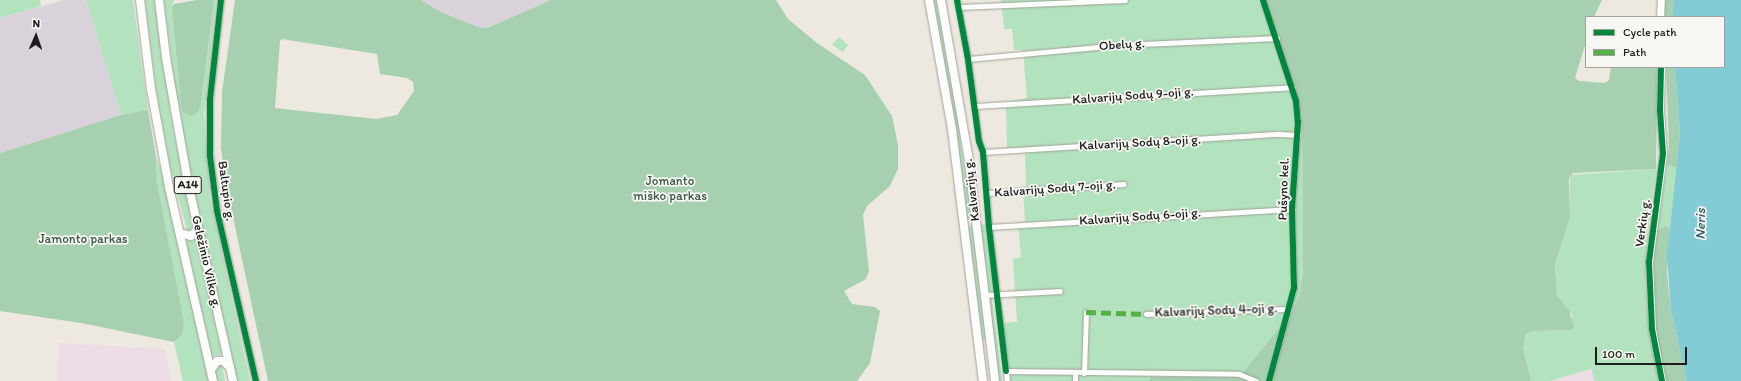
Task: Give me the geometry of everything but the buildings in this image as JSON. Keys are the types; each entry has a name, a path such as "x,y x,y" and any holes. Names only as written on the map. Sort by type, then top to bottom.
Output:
{"main road":[{"name":"Geležinio Vilko g.","path":"140,0 153,96 180,232 213,381"},
{"name":"Geležinio Vilko g.","path":"159,0 177,127 198,229 233,381"},
{"name":"Kalvarijų g.","path":"929,0 952,129 983,381"},
{"name":"Kalvarijų g.","path":"941,0 968,154 995,381"},
{"path":"1660,16 1661,0"},
{"name":"Verkių g.","path":"1661,68 1660,110 1663,154 1649,262 1652,329 1662,381"},
{"path":"180,232 191,236 198,229"},
{"path":"979,343 991,342"},
{"path":"211,370 217,361 223,361 230,368"}],"street":[{"name":"Baltupio g.","path":"221,0 210,99 210,156 217,211 256,381"},
{"path":"957,0 968,58 979,141 983,152 989,228 1007,381"},
{"path":"959,7 1125,0"},
{"name":"Pušyno kel.","path":"1263,0 1277,38 1292,87 1298,113 1298,135 1292,209 1295,271 1291,300 1286,309 1269,381"},
{"name":"Obelų g.","path":"968,58 1128,44 1277,38"},
{"name":"Kalvarijų Sodų 9-oji g.","path":"975,106 1292,87"},
{"name":"Kalvarijų Sodų 8-oji g.","path":"983,152 1279,134 1298,135"},
{"name":"Kalvarijų Sodų 7-oji g.","path":"987,193 1124,184"},
{"name":"Kalvarijų Sodų 6-oji g.","path":"989,228 1292,209"},
{"path":"985,295 1060,291"},
{"name":"Kalvarijų Sodų 4-oji g.","path":"1146,314 1286,309"},
{"path":"1084,373 1086,312"},
{"path":"1006,371 1239,374 1256,381"},
{"path":"1075,373 1075,381"}],"shaded area":[{"path":"64,0 86,0 121,115 0,153 0,18"},
{"path":"421,0 551,0 488,27 481,28 441,12"},
{"path":"59,343 165,349 171,381 57,381"},
{"path":"1592,369 1595,381 1550,381"}],"green space":[{"path":"0,0 40,0 41,6 0,18"},
{"path":"86,0 133,0 148,110 121,115"},
{"path":"145,0 155,0 170,112 193,231 187,230 170,167 156,89"},
{"path":"164,0 174,0 172,7 181,107 201,103 214,0 216,0 204,113 210,199 250,381 237,381 198,209 178,110"},
{"path":"197,0 214,0 201,103 198,112 192,116 184,113 181,107 172,7 174,4"},
{"name":"Jomanto miško parkas","path":"235,0 421,0 441,12 481,28 489,27 551,0 776,0 788,19 817,43 865,75 892,116 898,145 898,169 890,186 867,206 863,215 869,271 866,279 844,291 852,304 875,307 880,311 870,363 857,381 268,381 227,189 221,148 222,92","holes":["282,39 377,54 380,74 407,78 413,82 414,91 397,115 376,119 275,108 280,41"]},
{"path":"932,0 937,0 949,58 972,220 967,220 955,125"},
{"path":"1001,0 1265,0 1292,78 1302,119 1303,272 1300,293 1292,312 1240,376 1150,377 1149,381 1009,381 1001,323 1017,322 1013,259 1021,257 1018,224 1025,222 1023,190 1026,189 1025,151 1007,152 1006,102 1027,98 1023,50 1014,50 1012,29 1004,29"},
{"path":"1265,0 1602,0 1594,16 1585,16 1585,45 1575,78 1579,81 1605,83 1609,80 1611,68 1657,68 1656,169 1573,173 1569,178 1570,217 1555,265 1557,296 1569,310 1574,327 1572,330 1532,331 1526,334 1523,348 1531,381 1149,381 1150,377 1240,376 1292,312 1300,293 1303,272 1302,119 1292,78"},
{"path":"1665,0 1674,0 1674,16 1665,16"},
{"path":"839,37 848,45 843,52 832,45"},
{"path":"1666,68 1675,68 1680,133 1678,168 1667,165 1669,146"},
{"name":"Jamonto parkas","path":"148,110 156,157 156,177 184,322 182,335 174,342 81,323 0,311 0,153 121,115"},
{"path":"156,157 161,170 209,381 183,381 174,342 182,335 184,322 156,177"},
{"path":"1667,165 1678,168 1670,228 1665,226 1656,231"},
{"path":"1656,169 1648,228 1645,277 1649,332 1658,381 1595,381 1591,369 1550,381 1531,381 1523,348 1526,334 1532,331 1572,330 1572,315 1557,296 1555,265 1570,217 1570,175"},
{"path":"984,207 994,290 992,292 988,291 980,225 986,224"},
{"path":"973,226 986,338 984,341 981,339 968,227"},
{"path":"1665,226 1670,228 1667,273 1671,311 1687,381 1665,381 1657,343 1653,277 1656,231"},
{"path":"196,238 222,352 221,355 213,356 211,354 186,241"},
{"path":"988,298 992,298 1002,381 998,381"},
{"path":"220,364 222,365 225,381 217,381 215,370"}],"water":[{"name":"Neris","path":"1674,0 1741,0 1741,381 1687,381 1671,311 1667,257 1680,133 1675,68 1725,68 1725,16 1673,16"}],"marked path":[{"path":"1086,312 1146,314"}],"cycle path":[{"path":"221,0 210,99 210,156 217,211 256,381"},
{"path":"957,0 968,59 979,141 983,152 989,227 1006,371"},
{"path":"1263,0 1296,101 1298,122 1292,209 1294,288 1269,381"},
{"path":"1661,68 1660,110 1663,154 1649,262 1652,329 1662,381"}]}
